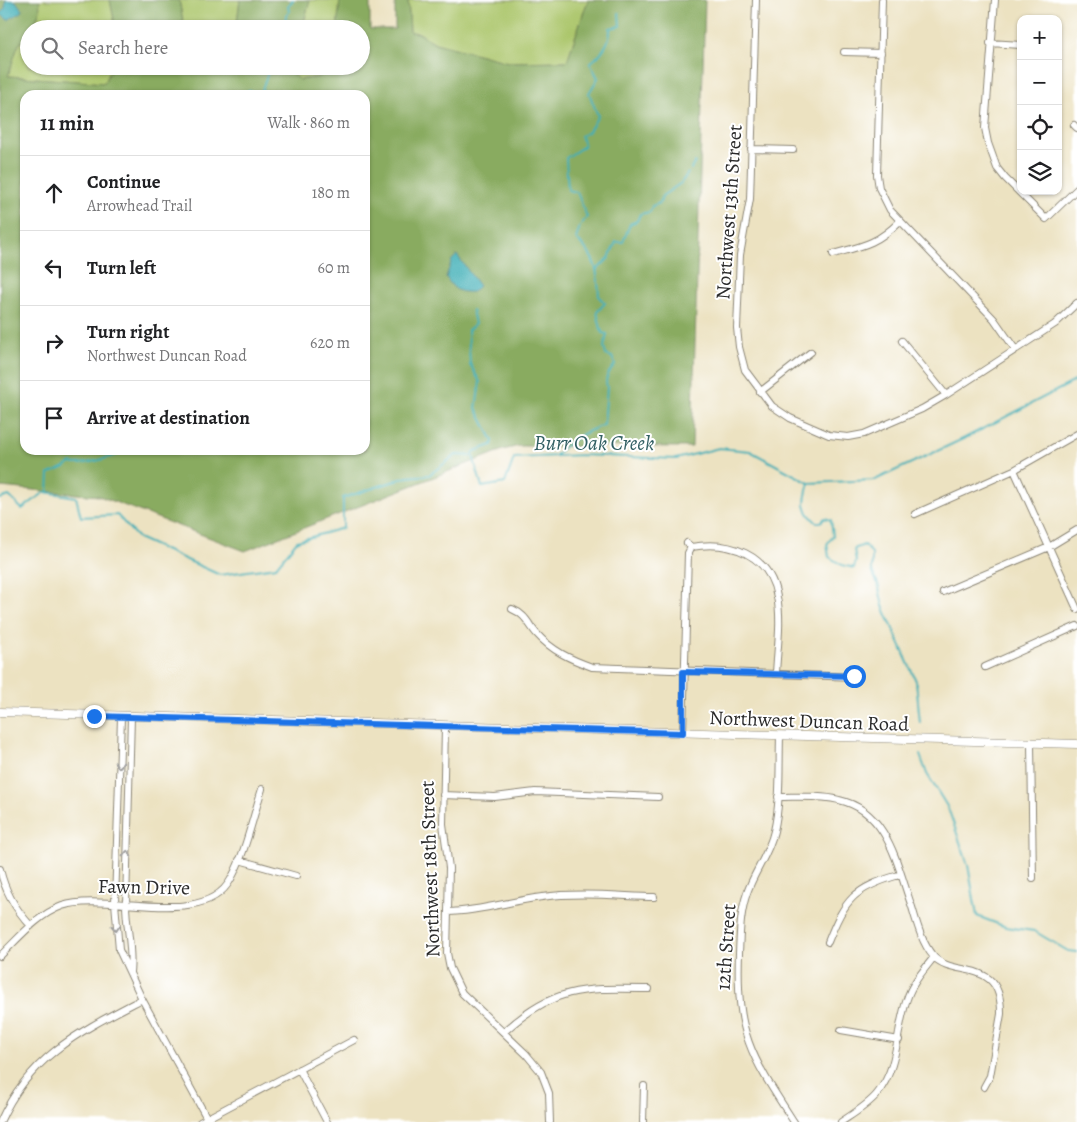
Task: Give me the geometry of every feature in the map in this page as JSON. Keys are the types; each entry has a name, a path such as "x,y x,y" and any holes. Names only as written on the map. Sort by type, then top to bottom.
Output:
{"street":[{"name":"Northwest 13th Street","path":"756,0 750,199 740,255 737,328 739,347 745,370 772,406 790,418 828,436 864,434 914,412 946,395 1055,324 1077,304"},
{"path":"882,0 877,175 884,200 900,221 994,319 1015,349"},
{"path":"994,0 985,128 992,156 1005,178 1046,219 1077,189"},
{"path":"990,43 1017,45"},
{"path":"844,52 880,53"},
{"path":"751,149 793,150"},
{"path":"833,254 872,244 900,221"},
{"path":"902,342 946,395"},
{"path":"760,392 811,352"},
{"path":"915,514 1014,470 1077,434"},
{"path":"1014,470 1077,609"},
{"path":"943,592 1049,546 1077,530"},
{"path":"683,733 683,672 689,545 726,546 740,550 752,555 768,571 778,599 776,674"},
{"path":"512,609 523,613 536,632 553,649 570,660 592,667 683,672 854,676"},
{"path":"985,667 1077,626"},
{"name":"Northwest Duncan Road","path":"0,712 445,727 1077,744"},
{"path":"121,717 115,903 119,950 123,963 130,972 205,1121 354,1040"},
{"path":"130,972 132,960 126,929 126,904 131,717"},
{"name":"Northwest 18th Street","path":"445,727 443,824 449,868 447,953 455,980 462,993 504,1032 541,1072 550,1094 550,1122"},
{"name":"12th Street","path":"780,736 778,797 772,840 747,892 740,920 738,997 742,1026 754,1058 794,1122"},
{"path":"1031,743 1033,878"},
{"name":"Fawn Drive","path":"0,956 49,912 74,903 186,906 208,901 217,895 231,880 262,789"},
{"path":"443,795 495,797 534,792 658,797"},
{"path":"778,797 829,798 861,808 878,822 924,941 934,957 943,962 981,974 995,988 999,996 1002,1014 990,1076 984,1087"},
{"path":"118,814 128,814"},
{"path":"239,860 296,876"},
{"path":"0,869 18,913 32,926"},
{"path":"828,942 840,914 854,895 864,887 900,875"},
{"path":"448,912 474,912 558,895 654,897"},
{"path":"841,1122 876,1096 889,1075 899,1040 907,999 920,975 934,957"},
{"path":"504,1032 535,1006 564,993 598,988 649,989"},
{"path":"0,1122 23,1082 54,1050 82,1031 142,999"},
{"path":"841,1030 899,1040"},
{"path":"299,1069 327,1122"},
{"path":"643,1122 644,1086"}],"green space":[{"path":"0,0 6,0 5,8 15,0 39,0 40,4 36,20 20,20 20,44 8,76 104,83 108,75 294,75 300,80 319,77 321,75 370,75 370,29 395,29 395,0 408,0 410,32 419,33 435,43 508,62 567,61 588,0 705,0 692,447 519,446 503,450 245,551 99,496 0,487"},
{"path":"39,0 110,0 114,20 36,20 38,16"},
{"path":"110,0 179,0 183,20 114,20"},
{"path":"179,0 240,0 237,20 183,20"},
{"path":"240,0 310,0 304,20 237,20"},
{"path":"310,0 340,0 338,20 304,20"},
{"path":"340,0 370,0 370,20 338,20"},
{"path":"408,0 588,0 567,61 508,62 435,43 419,33 410,32"},
{"path":"20,44 20,75 108,75 104,83 7,76"},
{"path":"321,75 319,77 300,80 294,76"}],"water":[{"path":"6,0 16,1 23,11 8,20 0,14 5,8"},
{"path":"457,255 479,286 473,292 463,292 456,289 446,277 452,260"}],"waterway":[{"path":"285,20 289,12 288,6 293,0"},
{"path":"556,455 578,437 604,425 607,378 615,365 612,357 606,355 604,347 607,334 602,333 597,312 605,303 599,297 595,265 583,245 576,239 580,226 587,217 577,192 568,190 566,158 584,146 581,136 589,131 598,116 589,93 598,78 590,63 604,48 609,38 610,28 620,26 619,13"},
{"path":"262,90 267,75"},
{"path":"691,169 695,162"},
{"path":"597,270 609,258 616,242 623,242 630,224 637,221 640,214 650,212 652,206 660,203 662,196 681,183 688,173"},
{"path":"472,310 475,324 468,330 470,364 480,382 476,408 493,441 492,445 475,451 472,455"},
{"path":"809,483 875,480 965,438 1077,380"},
{"name":"Burr Oak Creek","path":"0,499 9,496 22,509 45,492 76,497 81,517 117,515 138,538 220,575 276,567 297,541 343,528 343,498 407,477 429,475 456,455 473,456 482,487 505,483 514,458 581,455 676,459 719,448 750,451 809,483"},
{"path":"48,493 49,474 71,463 82,464 115,455"},
{"path":"809,483 805,500 808,513 816,522 821,522 825,518 831,520 833,536 827,544 829,557 842,565 854,568 856,561 854,549 864,545 872,553 872,571 878,584 883,606 916,681 920,723"},
{"path":"920,755 927,774 948,808 968,865 977,916 1006,927 1034,931 1068,951 1077,952"}],"route":[{"path":"94,716 683,733 683,672 854,676"}]}
